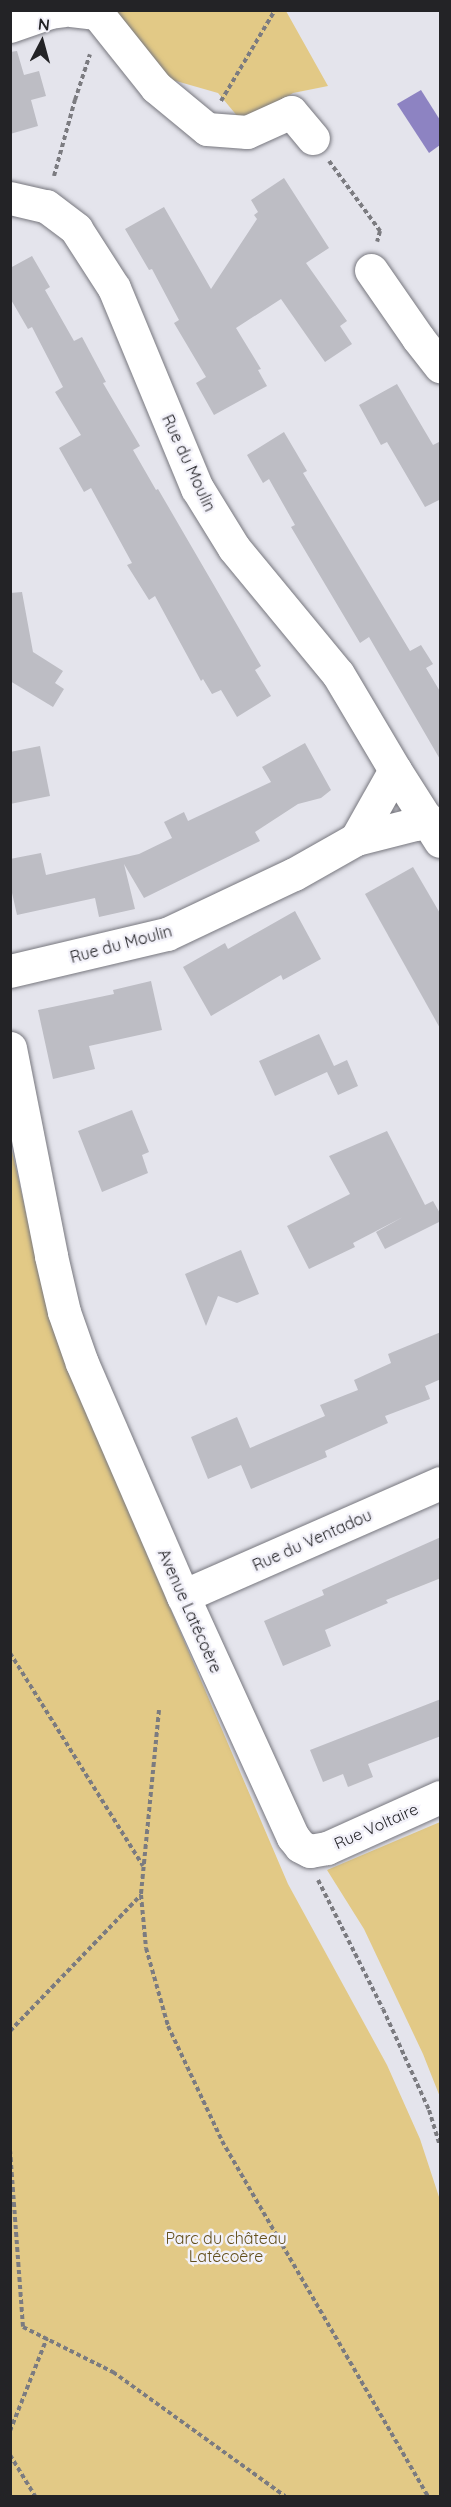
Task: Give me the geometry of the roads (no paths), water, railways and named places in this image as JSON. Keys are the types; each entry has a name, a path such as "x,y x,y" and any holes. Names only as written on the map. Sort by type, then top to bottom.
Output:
{"street":[{"path":"10,26 50,12 64,10"},
{"path":"71,10 97,13 156,87 207,129 247,132 291,112 313,138"},
{"name":"Rue du Moulin","path":"10,198 46,206 76,229 114,288 197,488 234,548 338,674 394,771 434,829"},
{"path":"371,270 418,338 441,366"},
{"path":"356,839 394,771"},
{"name":"Rue du Moulin","path":"10,971 167,934 294,874 356,839 415,824 434,829"},
{"name":"Avenue Latécoère","path":"10,1048 64,1312 82,1363 183,1596 293,1837 300,1846 310,1851"},
{"name":"Rue du Ventadou","path":"183,1596 441,1483"},
{"name":"Rue Voltaire","path":"310,1851 327,1848 441,1797"}],"park label":[{"name":"Parc du château Latécoère","path":"226,2247"}]}
